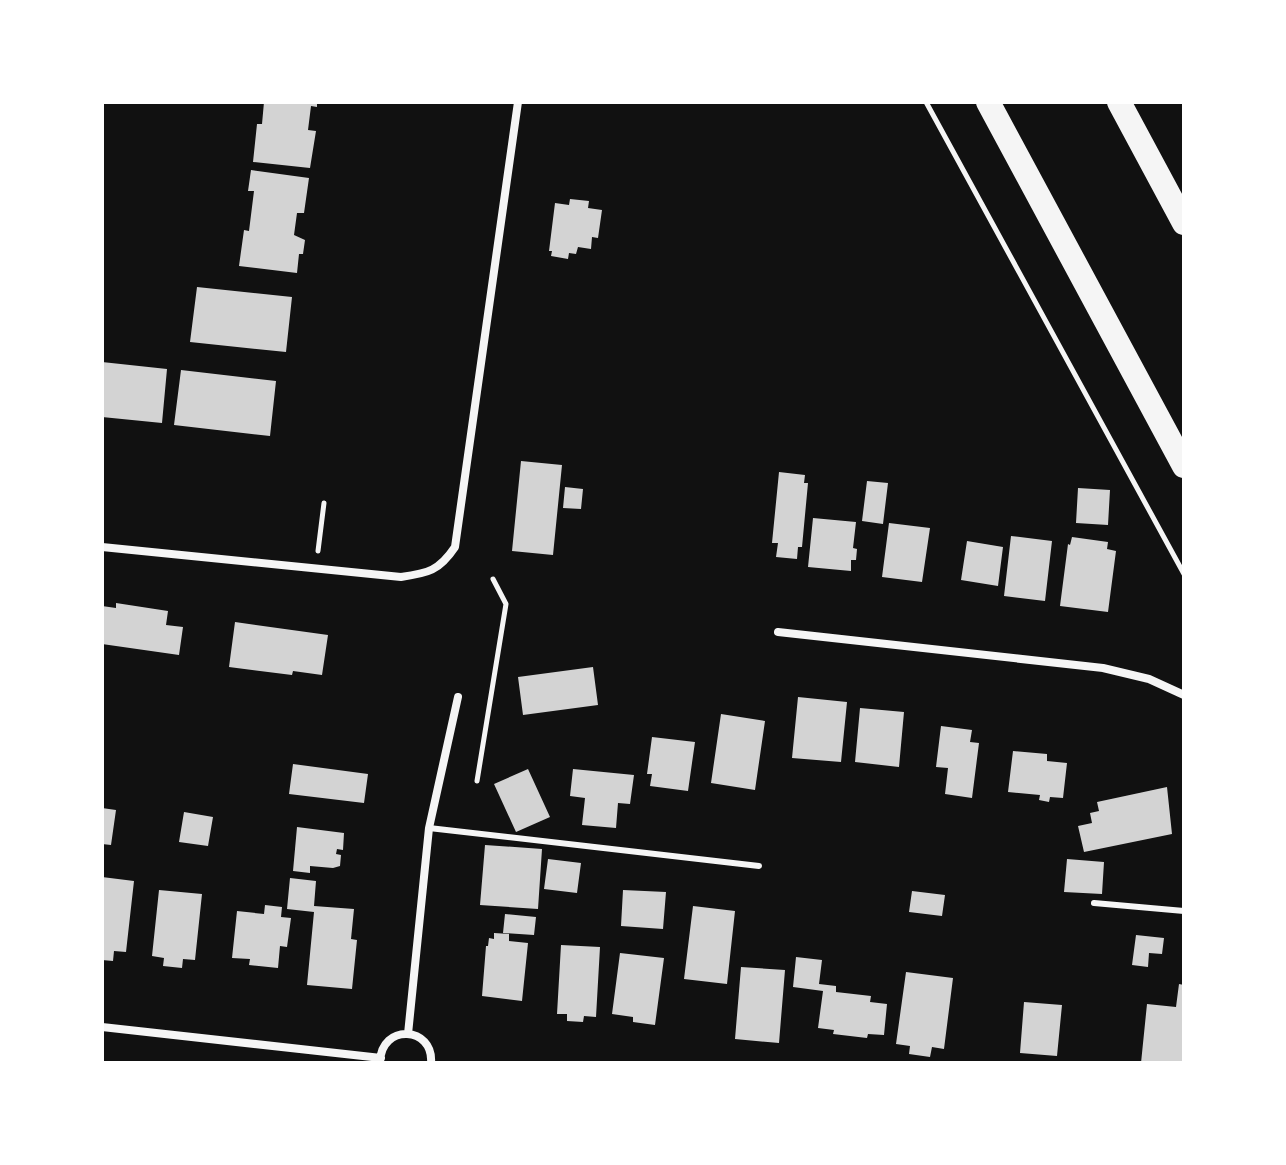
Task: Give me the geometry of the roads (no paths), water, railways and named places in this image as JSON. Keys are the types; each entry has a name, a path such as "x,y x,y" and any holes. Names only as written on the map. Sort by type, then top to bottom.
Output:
{"highway":[{"path":"988,102 1184,466"},
{"path":"1119,102 1184,223"}],"street":[{"path":"102,547 401,577 425,574 444,564 455,547 518,102"},
{"path":"778,632 1103,668 1149,679 1184,695"},
{"path":"408,1034 429,828 458,697"},
{"path":"102,1027 380,1060 384,1046 390,1039 408,1034 426,1044 431,1051 431,1063"}],"lane":[{"path":"429,828 759,866"},
{"path":"1094,903 1184,911"}]}
